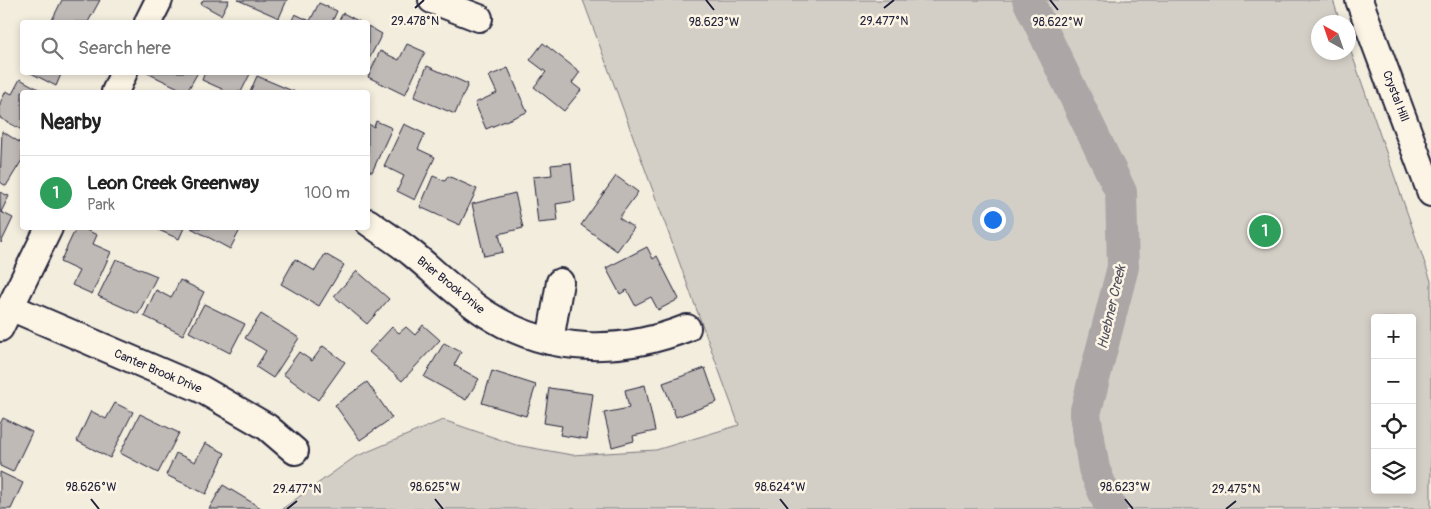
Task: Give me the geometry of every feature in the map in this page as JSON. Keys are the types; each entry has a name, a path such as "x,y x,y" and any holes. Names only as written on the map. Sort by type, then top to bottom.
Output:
{"street":[{"path":"149,20 159,0"},
{"path":"432,0 479,18"},
{"name":"Crystal Hill","path":"1359,0 1431,193"},
{"path":"115,90 122,75"},
{"name":"Brier Brook Drive","path":"370,223 412,253 489,316 529,335 550,341 594,347 617,347 660,338 687,328"},
{"path":"5,317 48,230"},
{"path":"550,341 560,282"},
{"name":"Canter Brook Drive","path":"5,317 201,389 260,423 295,451"}],"shaded area":[{"path":"583,0 1333,0 1338,15 1311,15 1311,60 1354,60 1431,281 1431,509 282,509 355,457 443,420 516,445 572,455 656,450 739,425"}],"building":[{"path":"62,0 100,0 89,20 52,20"},
{"path":"203,0 229,0 221,15 201,4"},
{"path":"238,0 287,0 279,18"},
{"path":"319,3 337,11 333,20 310,20"},
{"path":"343,13 356,20 339,20"},
{"path":"295,14 308,20 292,20"},
{"path":"370,27 382,34 370,57"},
{"path":"543,43 580,72 572,83 581,90 564,111 534,87 546,72 530,60"},
{"path":"407,44 425,52 405,95 368,77 380,51 399,60"},
{"path":"427,66 468,84 455,114 414,97"},
{"path":"508,68 527,112 486,129 475,103 497,93 489,76"},
{"path":"35,75 61,75 56,86"},
{"path":"151,75 196,75 188,90 183,90"},
{"path":"204,75 250,75 242,90 222,90 202,80"},
{"path":"257,76 290,90 251,90"},
{"path":"20,79 40,90 20,90 20,129 0,118 0,103 6,91 12,94"},
{"path":"376,121 392,128 372,172 370,171 370,125 374,127"},
{"path":"404,124 425,134 418,149 435,157 415,200 397,191 404,176 384,166"},
{"path":"2,131 20,143 20,163 6,186 0,182"},
{"path":"571,163 575,201 556,204 558,221 538,223 533,177 552,175 551,165"},
{"path":"433,176 445,181 448,176 477,189 460,225 420,207"},
{"path":"616,176 638,192 619,218 634,228 617,251 581,225"},
{"path":"0,192 9,196 1,212 13,218 1,243"},
{"path":"515,193 523,228 499,234 503,252 484,256 472,204"},
{"path":"75,230 86,230 97,235 93,244 111,252 92,294 72,285 79,271 60,262"},
{"path":"159,230 183,230 179,239"},
{"path":"195,230 240,230 230,249"},
{"path":"647,247 653,259 657,256 679,299 658,310 651,297 635,305 627,290 620,294 606,268"},
{"path":"325,254 344,265 319,306 281,284 295,259 315,271"},
{"path":"116,259 157,276 138,314 98,296"},
{"path":"357,271 389,299 367,324 334,296"},
{"path":"180,280 204,292 183,335 144,316 156,290 171,298"},
{"path":"204,304 245,324 230,353 189,332"},
{"path":"261,314 299,338 273,378 256,367 266,351 245,338"},
{"path":"423,325 440,340 402,381 369,352 392,327 399,333 406,327 415,335"},
{"path":"444,343 461,352 454,365 479,379 466,400 424,377"},
{"path":"323,346 345,362 318,400 283,374 299,352 312,361"},
{"path":"705,368 717,402 676,417 663,383"},
{"path":"492,371 536,385 526,416 482,403"},
{"path":"367,382 392,418 360,440 335,405"},
{"path":"645,385 655,431 633,436 634,441 612,447 604,413 629,408 625,390"},
{"path":"549,388 593,394 587,439 560,435 562,426 544,423"},
{"path":"115,403 133,412 110,458 77,441 91,411 106,419"},
{"path":"140,414 179,433 158,473 120,453"},
{"path":"3,418 32,432 13,472 0,466 0,424"},
{"path":"205,443 225,453 206,494 166,475 176,453 195,462"},
{"path":"0,472 23,483 11,509 0,509"},
{"path":"223,485 261,508 209,509"}],"waterway":[{"name":"Huebner Creek","path":"1028,0 1121,192 1123,267 1085,414 1094,469 1111,509"}],"place":[{"name":"Leon Creek Greenway","path":"1265,231"}]}
